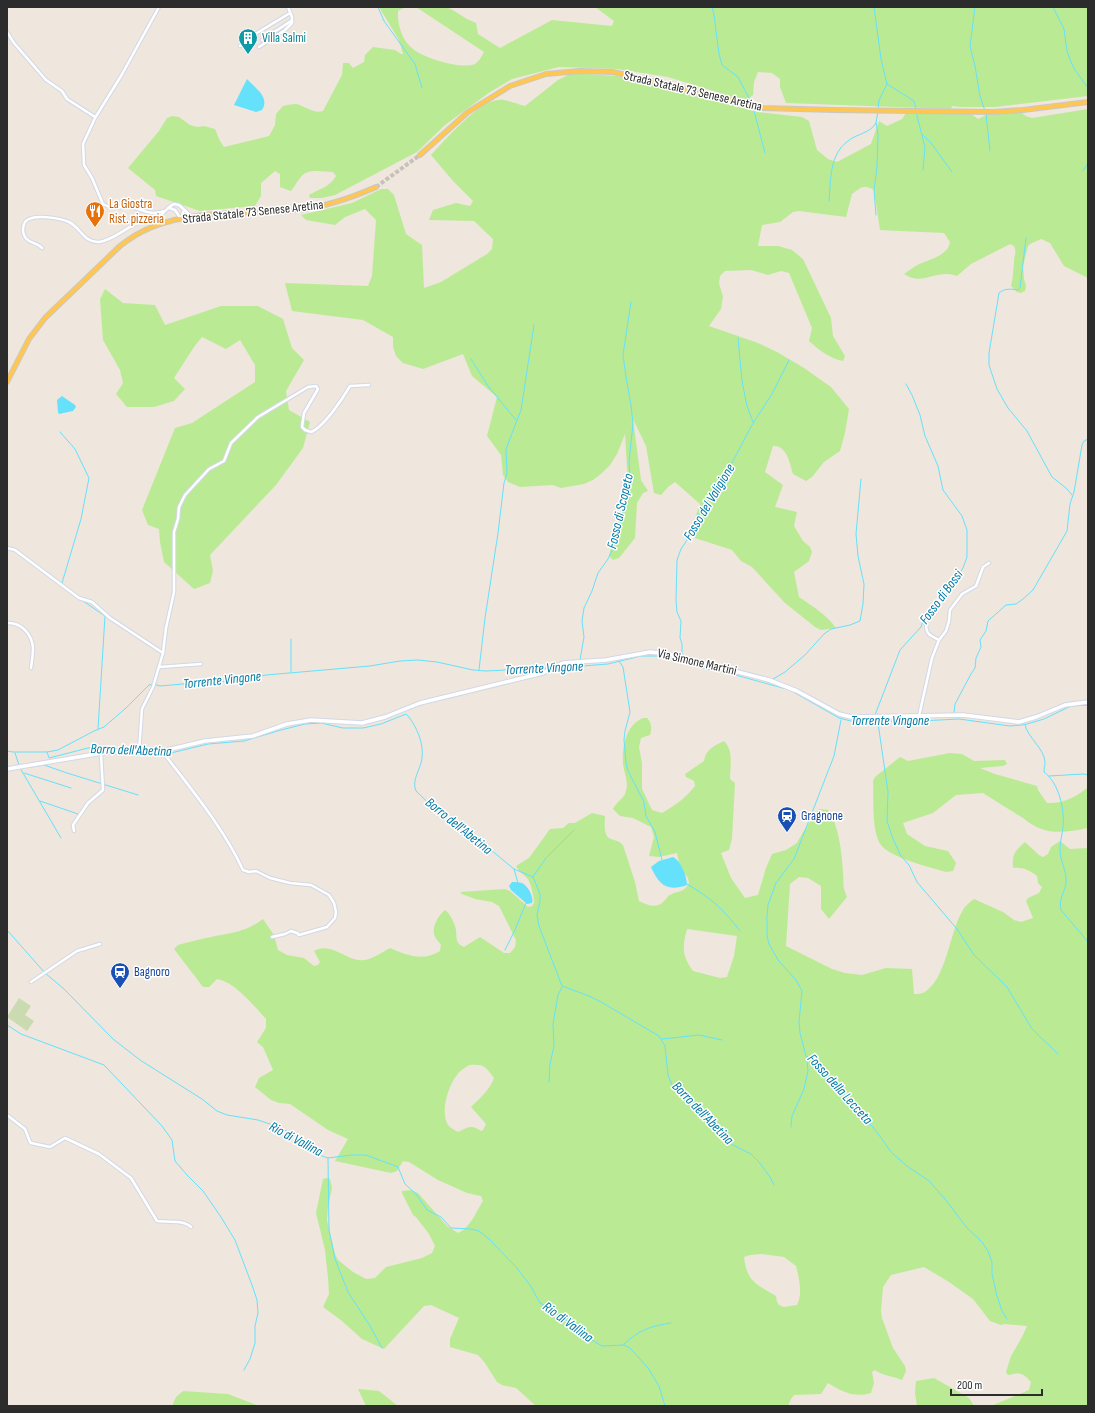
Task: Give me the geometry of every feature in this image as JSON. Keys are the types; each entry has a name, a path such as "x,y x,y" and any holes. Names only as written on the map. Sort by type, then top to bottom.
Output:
{"main road":[{"name":"Strada Statale 73 Senese Aretina","path":"420,155 468,112 510,86 546,74 580,71 608,71 763,108 994,112 1088,102"},
{"name":"Strada Statale 73 Senese Aretina","path":"7,382 28,339 45,318 66,296 126,241 151,227 192,217 298,210 328,205 376,187"}],"street":[{"path":"159,7 121,76 95,118 83,144 83,156 84,165 92,178 103,204 114,209 130,207 150,214 164,211"},
{"path":"259,47 285,30 292,23 288,7"},
{"path":"240,46 257,33 290,13"},
{"path":"262,40 292,21"},
{"path":"7,32 14,43 46,80 62,91 67,99 95,118"},
{"path":"42,248 39,245 28,241 23,234 24,225 31,217 70,223 85,238 96,242 111,238 130,226 157,218 171,205 176,204 182,207 192,217"},
{"path":"168,208 175,210 181,219"},
{"path":"181,219 184,210"},
{"path":"172,221 177,213"},
{"path":"139,752 142,709 153,687 163,653 166,628 174,592 174,532 178,519 179,507 185,495 209,470 224,461 232,443 258,417 308,387 316,386 318,389 304,413 302,420 302,426 305,430 311,432 319,427 344,397 350,386 369,385"},
{"path":"7,548 15,550 79,598 92,602 110,618 163,653"},
{"path":"919,716 932,658 938,640 946,631 950,610 962,594 976,586 983,567 989,563"},
{"path":"925,617 926,630 929,636 938,640"},
{"path":"7,623 13,623 27,631 33,646 31,668"},
{"name":"Via Simone Martini","path":"7,769 108,752 162,752 205,741 253,736 287,724 312,720 362,723 385,717 420,702 543,673 563,663 606,660 650,652 669,654 771,680 797,691 839,714 854,718 954,715 976,716 1019,722 1036,717 1062,706 1088,702"},
{"path":"159,667 201,664"},
{"path":"162,752 208,812 237,857 243,870 249,872 256,871 270,878 290,883 311,885 329,895 334,903 336,912 335,918 328,927 299,935 291,931 272,937"},
{"path":"74,831 73,825 88,803 103,790 101,754"},
{"path":"32,982 77,952 100,944"},
{"path":"7,1115 25,1129 31,1144 50,1147 64,1138 99,1154 131,1178 157,1221 180,1221 188,1223 191,1227"}],"green space":[{"path":"379,7 406,7 398,11 399,27 406,42 413,49 425,56 443,62 469,65 475,64 484,52 416,7 445,7 451,9 476,23 478,34 500,48 552,20 612,26 614,21 595,7 1088,7 1088,96 995,107 952,106 951,109 786,103 780,87 780,79 772,73 758,72 754,82 753,95 746,101 668,77 617,69 559,67 512,79 490,92 445,125 417,152 335,195 322,198 310,198 309,195 331,183 336,176 333,172 307,172 291,191 280,187 280,174 275,171 261,183 261,196 255,206 200,211 156,196 155,190 128,168 159,131 167,118 172,116 179,117 190,125 197,127 204,126 215,129 224,147 269,136 275,125 276,114 283,106 296,104 313,111 323,111 342,75 343,63 349,63 353,68 364,62 365,55 373,47 395,50 403,54 399,40"},
{"path":"572,73 617,76 758,112 802,117 809,121 817,150 828,159 837,162 871,144 879,121 887,126 902,119 906,113 970,113 978,119 990,113 1022,113 1032,118 1088,109 1088,278 1064,266 1050,243 1041,239 1028,246 1023,266 1026,286 1025,291 1021,293 1017,292 1011,286 1015,248 1010,244 971,264 957,276 942,274 921,279 910,277 904,274 914,267 941,255 948,247 950,242 944,233 880,230 874,190 867,187 860,188 852,194 846,217 799,211 793,212 780,222 762,225 758,246 778,246 792,250 803,259 831,318 833,336 845,356 843,361 824,353 809,341 812,328 789,273 781,271 768,275 751,270 725,271 720,276 719,283 723,297 721,309 709,326 758,343 804,368 831,387 849,409 840,451 824,462 812,477 806,481 793,474 785,452 778,447 773,446 765,472 783,485 775,507 797,512 794,526 803,541 810,547 812,552 809,561 794,572 799,597 823,614 836,628 821,630 815,627 785,603 752,567 741,561 732,550 695,538 693,524 700,504 675,482 661,495 654,493 646,446 633,419 641,480 648,491 643,493 637,503 635,538 619,558 613,560 609,556 628,484 625,434 617,454 610,465 593,480 584,484 561,488 553,485 520,487 508,482 503,475 501,455 487,436 497,397 472,376 463,354 423,369 403,363 396,356 393,347 393,337 363,320 292,311 285,283 368,286 372,276 376,220 365,209 345,217 335,225 306,220 301,215 352,203 381,189 388,189 394,195 406,234 422,245 424,288 441,282 487,254 492,249 493,239 474,221 429,220 433,210 456,203 470,206 473,201 453,181 431,155 462,123 481,107 498,100 525,106 558,80"},
{"path":"105,289 123,303 155,305 165,325 221,306 258,306 283,319 292,348 304,360 286,391 289,410 310,422 303,448 276,485 210,555 213,571 210,583 194,589 164,562 159,529 148,525 142,510 175,428 192,423 255,382 255,365 240,340 226,349 202,337 174,378 185,389 174,401 154,407 127,407 116,394 123,383 120,370 103,340 100,299"},
{"path":"647,718 651,726 650,735 641,738 639,747 642,763 642,789 652,810 662,813 680,801 695,786 694,781 686,777 685,774 704,761 709,751 714,746 724,741 727,745 731,759 730,779 735,783 732,839 729,850 721,853 731,878 745,898 758,895 772,854 786,850 797,843 819,809 828,810 835,824 839,840 844,887 847,897 829,919 821,909 821,886 808,878 799,877 790,884 786,946 832,969 845,973 862,975 886,968 912,969 914,994 923,993 931,987 937,978 943,967 958,919 965,907 974,899 1003,912 1014,920 1021,922 1033,918 1026,901 1028,898 1039,893 1042,887 1038,883 1037,876 1034,874 1023,869 1013,868 1015,853 1025,842 1043,857 1048,854 1051,847 1060,841 1070,849 1088,848 1088,1406 991,1406 1029,1390 1031,1382 1026,1377 1021,1374 1008,1375 1006,1372 1011,1356 1027,1326 1001,1325 990,1321 973,1299 924,1267 891,1275 883,1287 881,1311 882,1318 893,1348 905,1366 906,1371 902,1380 881,1374 875,1370 872,1372 874,1383 871,1393 859,1395 849,1393 828,1383 821,1394 794,1395 788,1406 536,1406 516,1388 502,1385 497,1382 478,1355 450,1347 450,1339 459,1318 431,1305 424,1306 384,1349 362,1339 342,1321 323,1307 329,1294 328,1278 325,1250 316,1213 323,1179 330,1179 332,1188 327,1220 335,1254 338,1260 353,1272 366,1279 375,1278 386,1267 422,1258 432,1253 435,1246 429,1234 413,1215 402,1191 411,1190 418,1193 447,1226 458,1233 466,1227 472,1219 483,1201 481,1196 467,1193 438,1180 409,1162 403,1161 397,1171 391,1173 335,1161 348,1139 328,1130 290,1104 279,1103 271,1100 255,1087 259,1078 273,1070 263,1047 257,1042 266,1028 266,1019 244,995 230,984 217,979 209,987 203,987 174,949 178,945 244,930 263,919 274,935 278,950 287,955 304,958 314,966 318,965 320,962 314,951 325,948 358,960 366,960 379,955 390,948 409,955 421,957 440,951 441,945 436,938 434,928 438,918 445,910 453,922 459,944 464,947 480,937 504,953 510,953 515,947 516,940 499,906 492,902 475,899 460,892 505,889 510,891 528,907 532,906 534,901 530,883 516,866 529,858 550,829 563,828 569,823 575,823 592,813 605,816 607,836 623,845 635,882 639,901 651,906 660,904 669,896 685,889 689,883 688,878 680,867 677,853 659,857 649,856 654,837 651,827 633,818 620,816 613,809 624,796 627,788 623,764 624,743 629,731 637,721","holes":["687,929 737,936 734,956 727,977 720,978 693,971 689,966 684,951 684,941","469,1065 481,1066 484,1067 494,1078 487,1090 471,1107 486,1124 481,1131 470,1127 458,1132 451,1128 446,1120 446,1099 448,1092 459,1072","762,1254 784,1257 796,1266 800,1291 797,1305 784,1307 779,1305 776,1296 758,1285 750,1277 747,1272 744,1257"]},
{"path":"950,753 962,754 974,761 1005,760 1007,764 1003,766 980,768 995,774 1037,786 1047,803 1069,799 1088,787 1088,828 1054,832 1038,828 983,793 956,795 933,813 903,823 907,834 925,846 948,851 956,863 953,871 946,872 921,865 886,850 878,839 874,823 873,781 875,777 900,757 908,761"},
{"path":"19,998 31,1006 25,1015 34,1021 27,1031 7,1017"},
{"path":"934,1378 969,1398 974,1406 917,1406 915,1393 916,1381"},
{"path":"358,1389 379,1391 398,1406 366,1406"},
{"path":"183,1391 228,1394 259,1406 172,1406 176,1397"}],"water":[{"path":"247,79 263,97 264,105 262,110 256,112 234,105"},
{"path":"62,396 75,405 76,407 73,411 59,414 57,400"},
{"path":"673,857 679,862 683,869 687,885 674,888 664,885 657,878 651,867 659,861"},
{"path":"512,882 522,883 526,887 530,892 532,903 527,904 511,890 509,886"}],"waterway":[{"path":"378,7 384,21 415,64 422,88"},
{"path":"712,7 722,65 738,77 752,104"},
{"path":"874,7 881,59 887,84 914,101 916,109"},
{"path":"975,7 970,46 980,96 985,111"},
{"path":"1053,7 1064,29 1067,51 1071,62 1088,88"},
{"path":"878,109 879,100 887,84"},
{"path":"753,107 765,153"},
{"path":"876,215 874,190 877,167 878,135 876,122 878,112"},
{"path":"916,112 925,147 923,170"},
{"path":"986,114 990,151"},
{"path":"829,201 832,168 837,153 848,141 871,129 876,123"},
{"path":"923,135 931,143 952,172"},
{"path":"1083,171 1088,163"},
{"path":"1026,238 1020,288 1018,290 1010,289 999,293 989,353 989,365 997,389 1008,408 1027,431 1052,477 1072,495"},
{"name":"Fosso di Scopeto","path":"580,660 584,637 582,621 584,608 598,573 608,559 613,548 624,509 630,477 629,461 633,424 623,355 631,302"},
{"path":"479,670 504,483 507,473 506,449 521,410 534,325"},
{"path":"738,338 742,381 747,406 753,422"},
{"path":"471,359 488,386 516,420"},
{"name":"Fosso del Valigione","path":"682,655 682,644 680,638 681,621 677,612 676,600 677,560 702,507 726,474 752,425 772,394 789,360"},
{"name":"Fosso di Bossi","path":"906,384 920,415 925,436 938,466 943,490 962,516 967,530 967,557 963,568 945,596 926,616"},
{"path":"60,432 75,449 89,478 81,519 62,583 66,587"},
{"path":"954,713 955,704 975,668 976,658 981,647 980,640 986,631 988,621 1006,605 1016,604 1033,590 1067,531 1070,504 1074,492 1082,445 1084,441 1088,439"},
{"path":"773,679 785,672 805,655 824,634 831,629 860,621 864,584 858,556 856,534 861,479"},
{"path":"80,599 105,616 98,729"},
{"name":"Fosso di Bossi","path":"875,715 900,650 921,627 924,618"},
{"path":"291,639 291,672"},
{"name":"Torrente Vingone","path":"557,668 608,664 641,656 663,656 702,668 728,673 790,690 839,718 851,721 920,721 959,719 1010,726 1027,724 1044,719 1071,706 1088,705"},
{"name":"Torrente Vingone","path":"7,751 47,752 58,750 104,727 149,685 153,684 160,686 238,681 266,675 370,666 400,661 418,660 486,671 548,668"},
{"path":"619,661 623,667 630,712 624,740 626,763 628,771 644,802 646,816 655,832 662,860"},
{"name":"Borro dell'Abetina","path":"165,753 167,754 208,744 244,741 305,724 321,723 343,728 363,728 381,724 406,714 417,730 422,747 421,762 415,783 416,791 442,816 481,845 491,850 514,869 533,877 540,894 537,915 539,926 562,986 601,1002 659,1036 665,1046 668,1075 672,1085 679,1094 731,1144 751,1154 759,1162 774,1185"},
{"name":"Fosso della Lecceta","path":"791,1127 792,1116 804,1089 808,1071 799,1022 802,991 796,980 778,960 769,944 767,936 768,905 776,883 794,859 834,756 841,720"},
{"path":"878,723 888,792 887,821 901,856 909,865 917,882 957,929 974,955 1007,987 1032,1029 1058,1054"},
{"path":"1025,725 1029,734 1042,752 1045,762 1044,772 1054,783 1062,805 1063,828 1060,850 1066,883 1061,899 1061,910 1088,942"},
{"name":"Borro dell'Abetina","path":"47,752 49,758 88,748 161,750"},
{"path":"15,753 19,765"},
{"path":"31,767 44,765 138,795"},
{"path":"20,768 61,838"},
{"path":"24,773 71,788"},
{"path":"1049,776 1088,775"},
{"path":"40,801 78,814"},
{"path":"533,877 546,858 574,830"},
{"path":"514,869 518,883"},
{"path":"687,884 716,904 740,931"},
{"path":"505,950 526,903"},
{"name":"Rio di Vallina","path":"7,930 45,973 64,989 113,1039 140,1060 202,1099 217,1111 227,1115 258,1120 279,1127 297,1137 322,1156 328,1158 366,1155 398,1167 405,1184 416,1194 427,1210 441,1217 451,1228 479,1231 489,1239 516,1267 530,1285 540,1303 550,1308 602,1346 624,1345"},
{"path":"549,1082 550,1064 554,1046 553,1024 558,995 562,987"},
{"path":"7,1025 21,1034 104,1065 162,1126 172,1140 175,1161 203,1191 235,1240 257,1300 258,1313 255,1326 255,1343 250,1359 244,1370"},
{"path":"662,1039 699,1035 722,1040"},
{"name":"Fosso della Lecceta","path":"807,1056 837,1085 856,1110 873,1127 892,1153 907,1166 929,1181 967,1228 982,1242 988,1251 992,1262 992,1274 997,1296 1002,1311 1007,1319"},
{"path":"328,1158 329,1230 335,1259 348,1292 382,1348"},
{"path":"624,1344 635,1335 646,1329 671,1323"},
{"path":"624,1345 630,1348 648,1368 659,1386 665,1406"}],"tunnel":[{"path":"376,187 420,155"}],"place":[{"name":"Villa Salmi","path":"248,55"},
{"name":"La Giostra Rist. pizzeria","path":"95,228"},
{"name":"Gragnone","path":"787,833"},
{"name":"Bagnoro","path":"120,989"}]}
